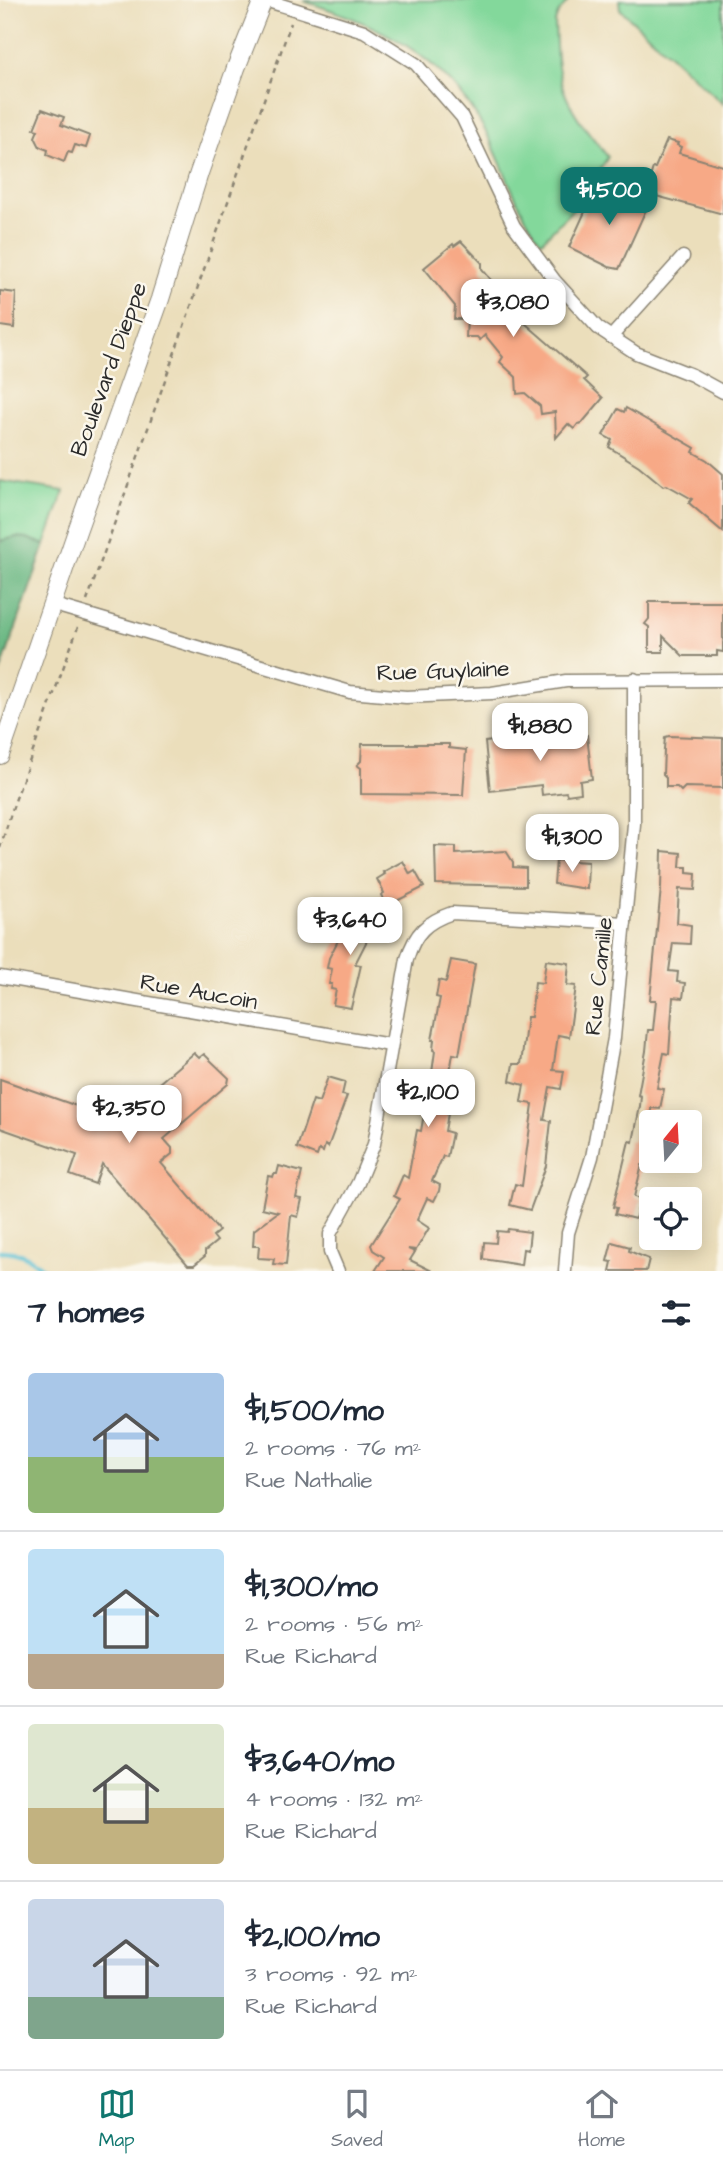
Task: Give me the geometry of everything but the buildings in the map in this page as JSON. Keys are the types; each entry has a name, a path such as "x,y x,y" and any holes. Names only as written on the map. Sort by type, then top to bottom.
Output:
{"main road":[{"name":"Boulevard Dieppe","path":"0,755 160,299 231,81 264,0"}],"street":[{"path":"264,0 365,31 416,64 462,117 514,226 555,281 598,328 636,353 692,375 723,392"},
{"path":"611,337 684,257"},
{"name":"Rue Guylaine","path":"51,604 350,692 406,697 492,693 566,681 723,680"},
{"name":"Rue Camille","path":"565,1271 568,1233 592,1157 614,1038 634,824 634,679"},
{"path":"338,1271 330,1252 330,1234 358,1183 374,1144 390,1045 413,941 423,926 452,913 625,923"},
{"name":"Rue Aucoin","path":"0,977 390,1045"}],"path":[{"path":"84,609 291,22"},
{"path":"0,848 75,634"}],"green space":[{"path":"569,0 555,22 561,80 576,114 608,157 578,204 541,242 520,207 493,146 459,91 415,51 390,36 363,22 303,1"},
{"path":"619,0 723,0 723,104 620,9"},
{"path":"0,481 64,491 45,545 23,538 0,541"},
{"path":"16,537 45,545 0,673 0,541"}],"waterway":[{"path":"0,1251 25,1256 45,1271"}]}
